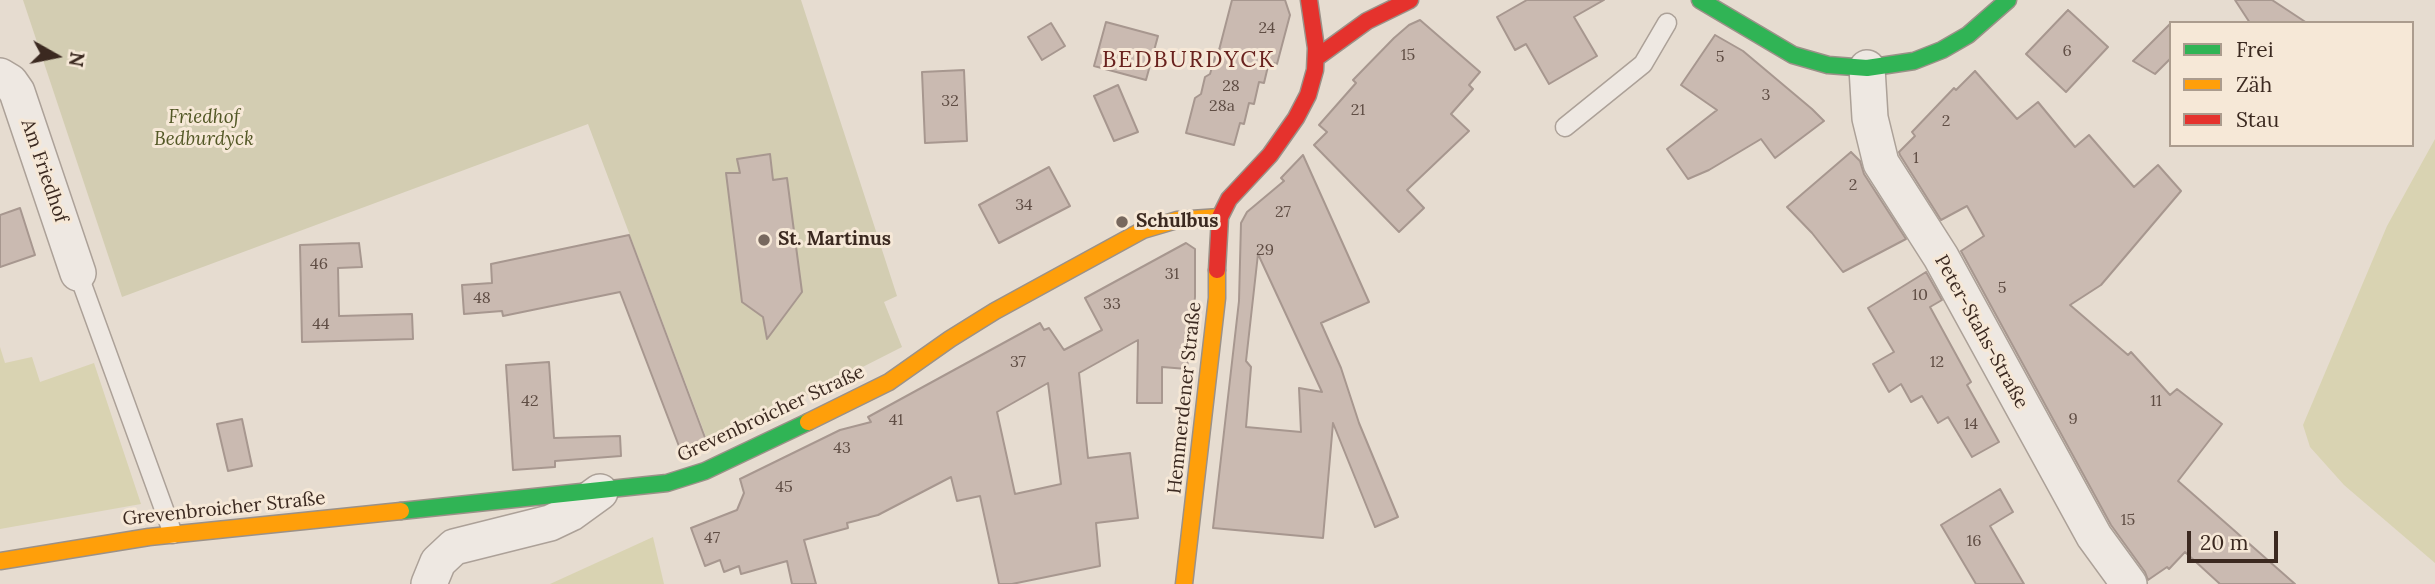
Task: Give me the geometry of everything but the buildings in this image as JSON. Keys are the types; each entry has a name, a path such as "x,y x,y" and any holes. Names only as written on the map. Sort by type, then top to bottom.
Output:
{"street":[{"path":"1220,217 1229,199 1269,155 1301,110 1311,86 1316,58 1315,25 1309,0"},
{"path":"1316,58 1367,21 1410,0"},
{"path":"1700,0 1793,55 1828,65 1867,68 1896,65 1927,56 1955,43 2008,0"},
{"name":"Peter-Stahs-Straße","path":"1867,68 1871,126 1881,163 1941,257 2094,536 2129,584"},
{"name":"Am Friedhof","path":"0,76 10,82 17,92 80,289"},
{"name":"Grevenbroicher Straße","path":"0,561 173,534 667,483 727,462 889,382 983,318 1143,230 1177,220 1220,217"},
{"name":"Hemmerdener Straße","path":"1184,584 1217,298 1220,217"},
{"path":"429,584 438,562 454,547 550,523 600,492"}],"lane":[{"path":"1565,127 1643,64 1667,23"},
{"path":"80,289 173,534"}],"shaded area":[{"path":"2435,139 2435,563 2344,485 2310,447 2303,425 2387,226"},
{"path":"0,347 5,363 32,357 40,382 94,363 141,504 0,529"},
{"path":"653,537 664,584 550,584"}],"green space":[{"name":"Friedhof Bedburdyck","path":"23,0 801,0 897,296 884,302 902,347 709,445 588,124 122,297"}],"traffic: fast":[{"path":"1700,0 1793,55 1828,65 1867,68 1914,61 1942,50 1968,35 2008,0"},
{"path":"401,511 667,483 705,471 808,422"}],"traffic: slow":[{"path":"808,422 889,382 995,311 1143,230 1177,220 1220,217"},
{"path":"1184,584 1217,298 1217,270"},
{"path":"0,561 149,537 401,511"}],"traffic: jam":[{"path":"1217,270 1220,217 1229,199 1270,155 1296,118 1308,95 1315,70 1316,48 1309,0"},
{"path":"1316,58 1367,21 1410,0"}],"place":[{"name":"Schulbus","path":"1122,222"},
{"name":"St. Martinus","path":"764,240"}],"district":[{"name":"BEDBURDYCK","path":"1189,60"}]}
